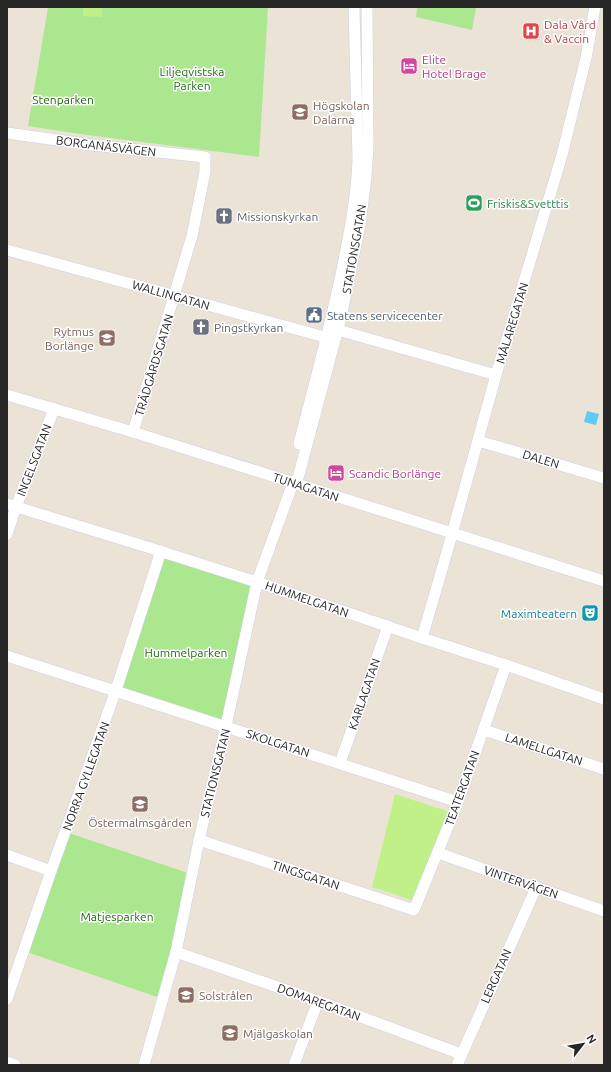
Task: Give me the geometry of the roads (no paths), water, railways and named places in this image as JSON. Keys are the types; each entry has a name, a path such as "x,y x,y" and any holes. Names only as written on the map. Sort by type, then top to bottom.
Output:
{"street":[{"name":"STATIONSGATAN","path":"332,334 352,221 357,176 354,7"},
{"name":"STATIONSGATAN","path":"144,1065 176,952 199,840 226,726 257,582 293,483 291,476 332,334 360,225 366,177 368,87 367,7"},
{"name":"MÅLAREGATAN","path":"422,638 479,441 496,375 562,155 586,58 595,7"},
{"name":"BORGANÄSVÄGEN","path":"7,133 92,145 205,157"},
{"name":"TRÄDGÅRDSGATAN","path":"133,432 197,214 205,172 205,157"},
{"name":"WALLINGATAN","path":"7,250 174,296 496,375"},
{"name":"TUNAGATAN","path":"7,395 133,432 604,581"},
{"name":"INGELSGATAN","path":"7,534 11,506 54,409"},
{"name":"DALEN","path":"479,441 604,478"},
{"name":"HUMMELGATAN","path":"11,506 161,551 257,582 604,699"},
{"name":"NORRA GYLLEGATAN","path":"7,999 51,870 116,690 161,551"},
{"name":"KARLAGATAN","path":"340,763 388,626"},
{"name":"SKOLGATAN","path":"7,656 116,690 458,802"},
{"name":"TEATERGATAN","path":"414,910 458,802 506,665"},
{"name":"LAMELLGATAN","path":"484,730 604,769"},
{"name":"TINGSGATAN","path":"199,840 414,910"},
{"name":"VINTERVÄGEN","path":"438,853 604,911"},
{"path":"7,855 51,870"},
{"name":"LERGATAN","path":"457,1065 536,888"},
{"name":"DOMAREGATAN","path":"176,952 318,1001 462,1054"},
{"path":"294,1065 318,1001"},
{"path":"7,1062 15,1065"}],"water":[{"path":"587,411 599,414 596,425 584,422"}],"place":[{"name":"Dala Vård & Vaccin","path":"531,31"},
{"name":"Elite Hotel Brage","path":"409,66"},
{"name":"Högskolan Dalarna","path":"300,112"},
{"name":"Friskis&Svetttis","path":"474,203"},
{"name":"Missionskyrkan","path":"224,216"},
{"name":"Statens servicecenter","path":"314,315"},
{"name":"Pingstkyrkan","path":"201,327"},
{"name":"Rytmus Borlänge","path":"107,338"},
{"name":"Scandic Borlänge","path":"336,473"},
{"name":"Maximteatern","path":"590,613"},
{"name":"Östermalmsgården","path":"140,804"},
{"name":"Solstrålen","path":"186,995"},
{"name":"Mjälgaskolan","path":"230,1033"}],"park label":[{"name":"Liljeqvistska Parken","path":"192,78"},
{"name":"Stenparken","path":"63,99"},
{"name":"Hummelparken","path":"186,652"},
{"name":"Matjesparken","path":"117,916"}]}
